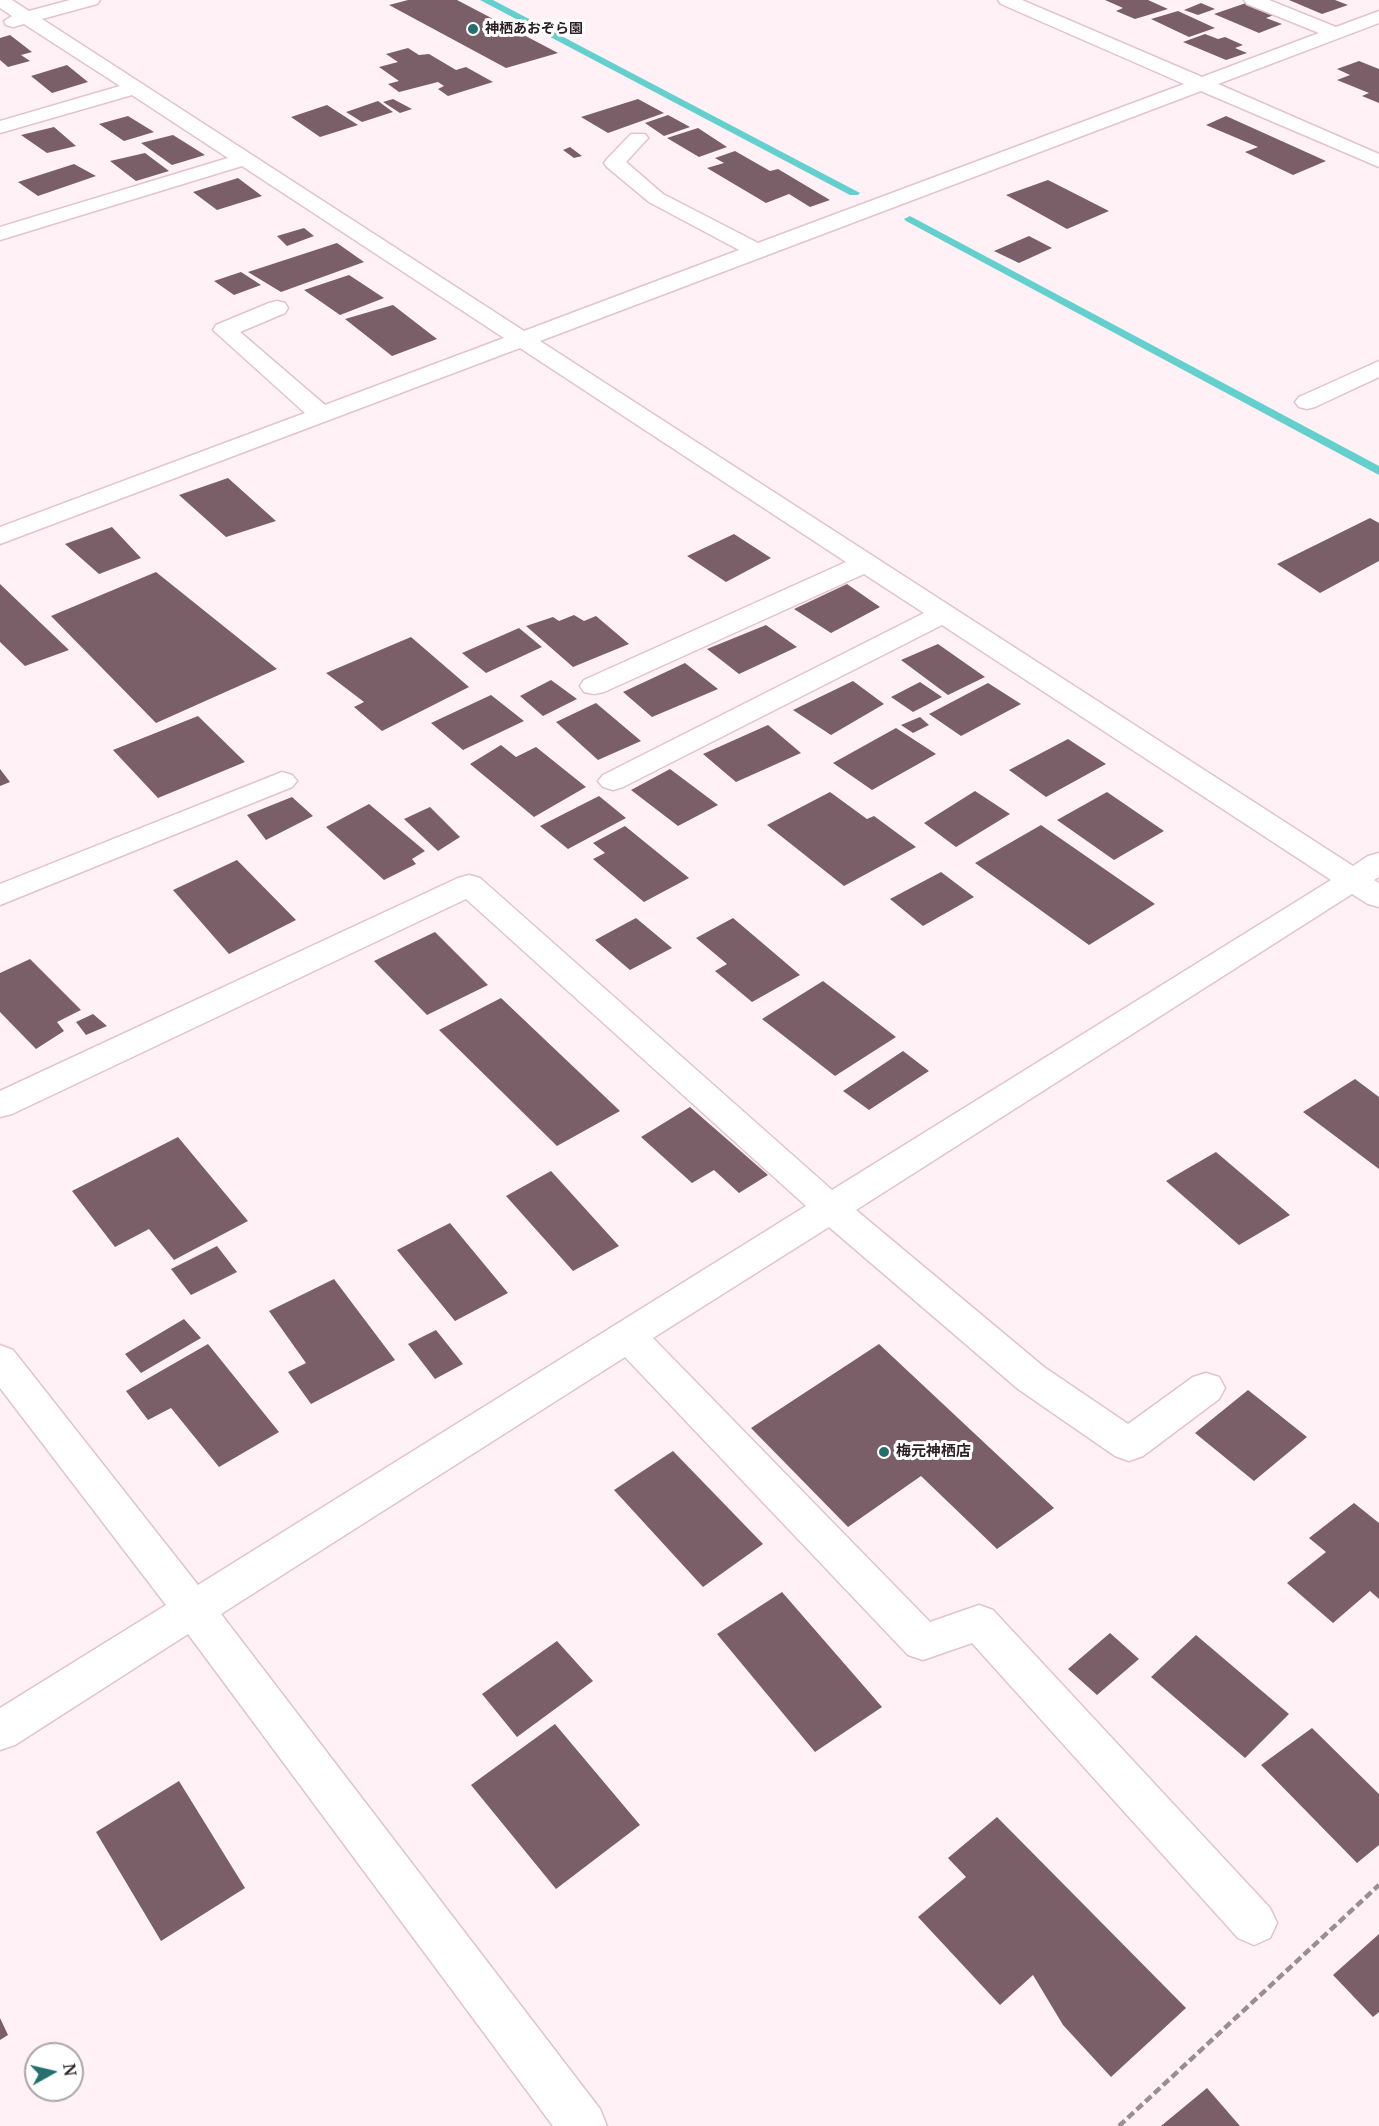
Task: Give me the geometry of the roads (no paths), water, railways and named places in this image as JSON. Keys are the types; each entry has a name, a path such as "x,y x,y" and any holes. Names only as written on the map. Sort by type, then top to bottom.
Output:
{"street":[{"path":"0,0 942,615 1370,880 830,1208 0,1731"},
{"path":"0,25 91,0"},
{"path":"1007,0 1379,161"},
{"path":"1253,0 1336,33"},
{"path":"0,536 1379,17"},
{"path":"0,127 135,88"},
{"path":"638,138 614,163 656,198 757,251"},
{"path":"0,234 245,159"},
{"path":"277,308 224,330 322,415"},
{"path":"1307,402 1379,368"},
{"path":"594,686 864,564"},
{"path":"613,781 942,615"},
{"path":"0,895 282,781"},
{"path":"0,1105 469,885 830,1208 1030,1378 1128,1445 1206,1388"},
{"path":"628,1335 923,1642 979,1623 1254,1923"},
{"path":"0,1360 193,1609 583,2126"}],"waterway":[{"path":"485,0 854,193"},
{"path":"910,219 1379,471"}],"place":[{"name":"神栖あおぞら園","path":"473,29"},
{"name":"梅元神栖店","path":"884,1452"}]}
